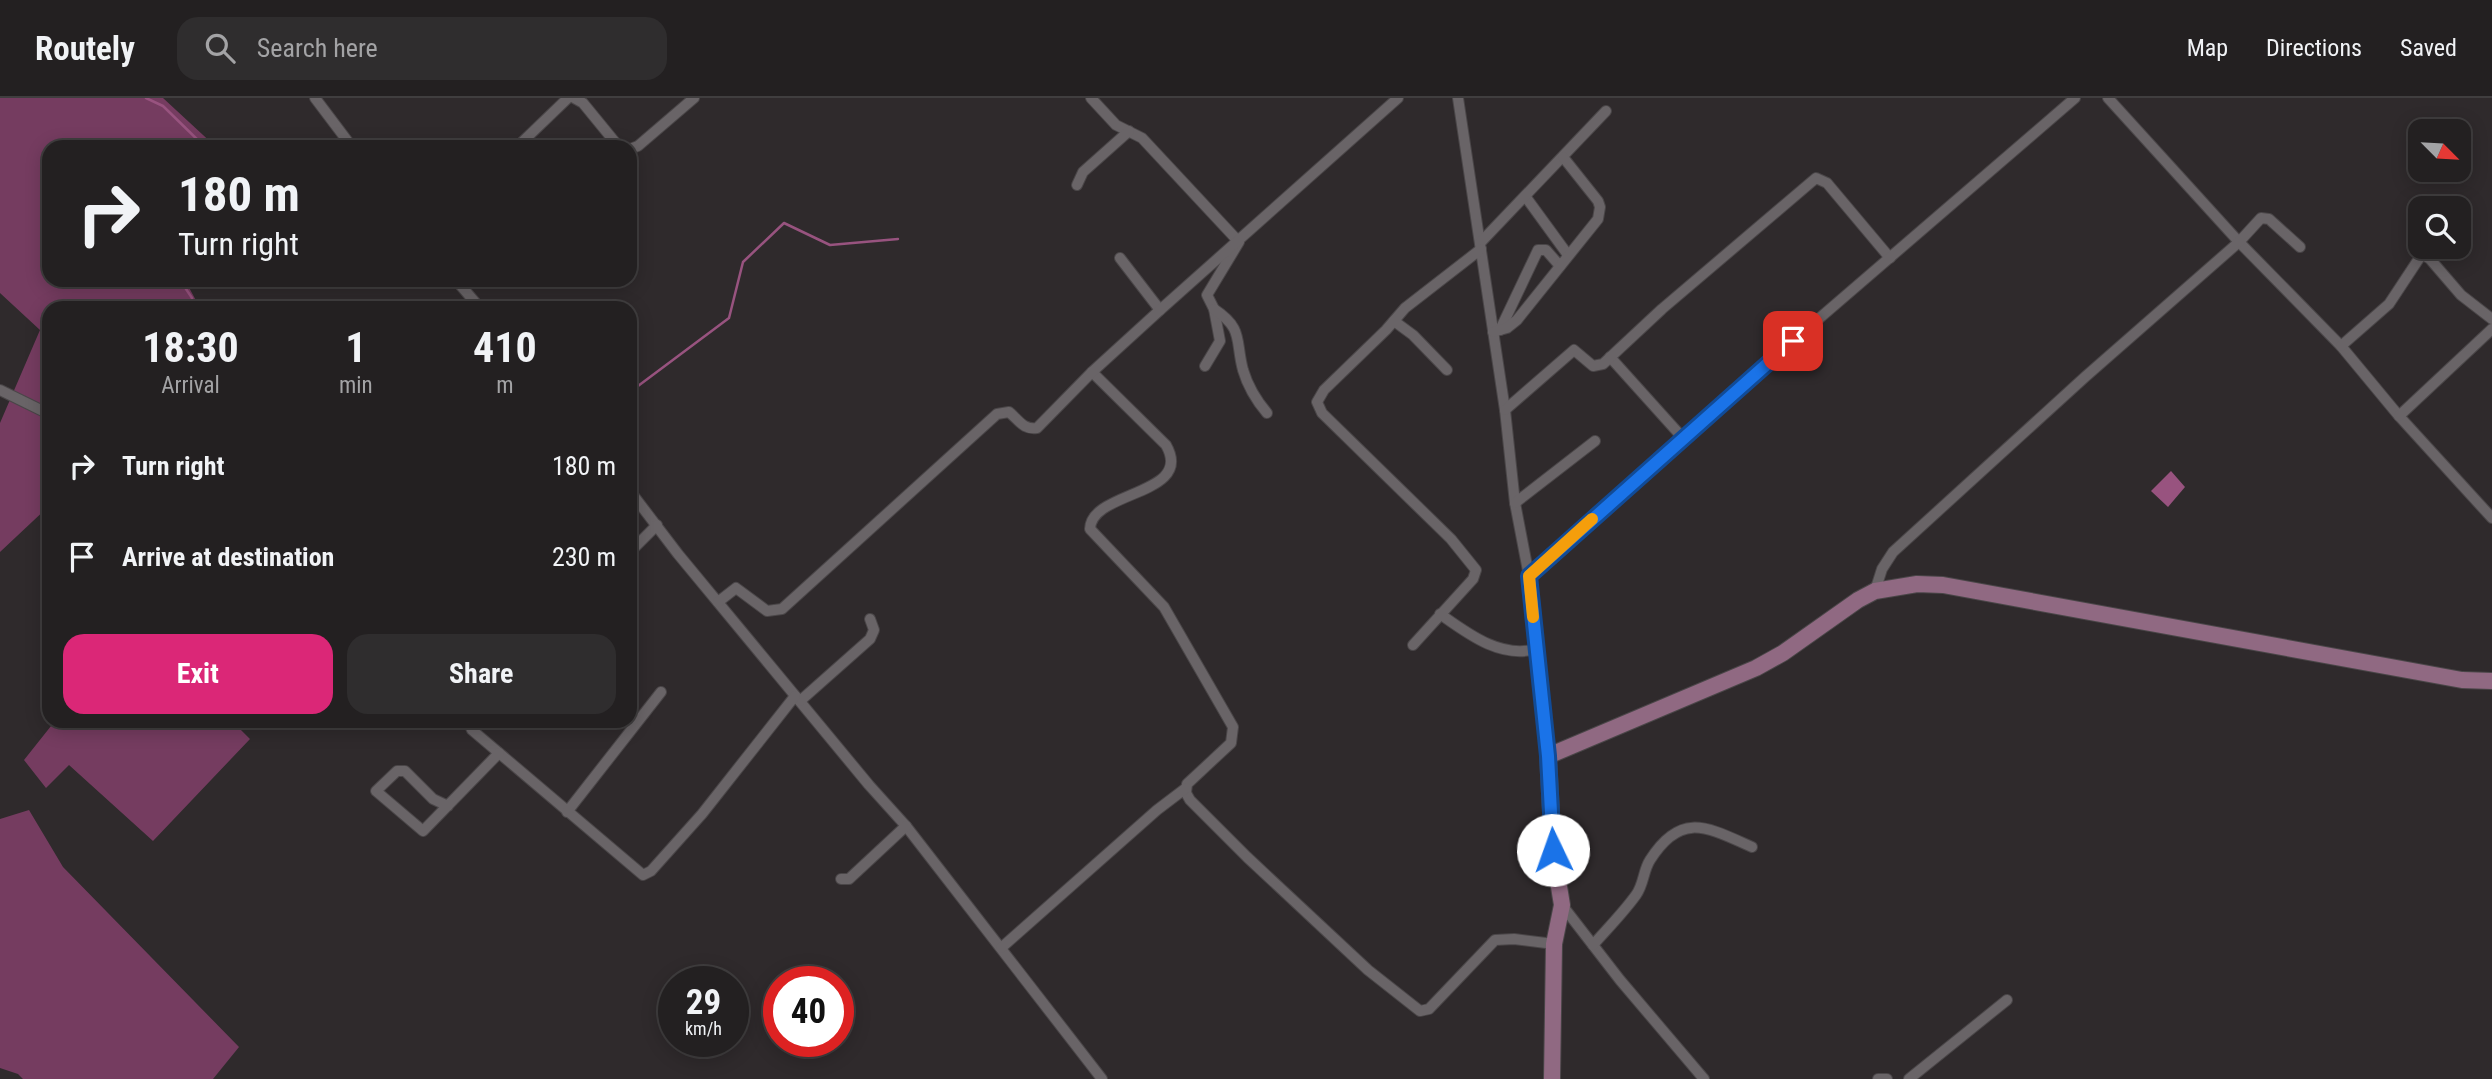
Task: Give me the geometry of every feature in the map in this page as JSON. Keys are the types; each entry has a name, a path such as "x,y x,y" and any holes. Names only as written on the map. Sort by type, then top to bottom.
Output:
{"street":[{"path":"315,98 347,140"},
{"path":"524,140 568,98"},
{"path":"574,98 583,103 613,140"},
{"path":"637,146 694,98"},
{"path":"1091,98 1108,119 1148,144 1239,242"},
{"path":"718,602 736,588 768,611 782,609 997,414 1009,412 1023,426 1029,429 1037,428 1092,372 1398,98"},
{"path":"1458,98 1497,331 1515,503 1529,576 1548,756 1553,850 1562,905 1554,944 1552,1079"},
{"path":"1529,576 1682,438 2075,98"},
{"path":"2108,98 2239,242 2341,346 2399,416 2492,518"},
{"path":"1413,645 1473,579 1476,570 1443,530 1322,413 1317,402 1324,390 1405,309 1481,246 1606,111"},
{"path":"1077,185 1083,173 1129,131"},
{"path":"1497,331 1517,320 1598,219 1600,207 1563,157"},
{"path":"1505,410 1574,350 1598,367 1816,178 1827,183 1890,258"},
{"path":"1525,196 1568,255"},
{"path":"1875,591 1882,569 1893,552 2264,217 2300,247"},
{"path":"1205,366 1220,341 1214,309 1207,295 1239,242"},
{"path":"1497,331 1538,250 1546,250 1560,266"},
{"path":"2341,346 2389,304 2422,254 2430,258 2462,295 2492,319"},
{"path":"1120,258 1160,310"},
{"path":"462,287 474,301"},
{"path":"1214,309 1231,321 1237,333 1246,379 1254,397 1267,413"},
{"path":"1394,321 1413,335 1447,370"},
{"path":"2399,416 2492,329"},
{"path":"1610,357 1682,438"},
{"path":"1000,948 1157,810 1186,788 1193,777 1231,743 1233,727 1164,607 1090,529 1091,521 1099,510 1157,482 1169,471 1171,463 1171,455 1166,446 1092,372"},
{"path":"2,395 42,411"},
{"path":"1515,503 1595,441"},
{"path":"637,500 797,699 906,827 1102,1079"},
{"path":"637,545 657,525"},
{"path":"1548,756 1756,668 1794,646 1858,600 1875,591 1917,584 1943,585 2462,680 2492,681"},
{"path":"1440,614 1490,645 1514,651 1536,649"},
{"path":"471,728 637,873 647,874 702,814 797,699 870,639 874,630 870,619"},
{"path":"637,723 661,692"},
{"path":"567,812 633,728"},
{"path":"448,806 433,799 405,771 397,771 376,791 423,831 448,806 499,753"},
{"path":"1186,788 1191,800 1247,857 1368,970 1420,1011 1435,1003 1495,940 1514,939 1554,944"},
{"path":"841,879 849,879 906,827"},
{"path":"1594,945 1636,895 1644,880 1648,863 1675,831 1686,827 1705,827 1752,846"},
{"path":"1562,905 1657,1026 1704,1079"},
{"path":"1909,1079 2007,1000"},
{"path":"1878,1079 1887,1079"}],"shaded area":[{"path":"0,98 163,98 208,140 42,140 42,287 189,287 196,301 42,301 42,513 0,552 0,423 40,330 0,293"},
{"path":"2171,471 2185,487 2168,507 2151,491"},
{"path":"49,728 239,728 250,739 153,841 69,765 46,788 24,760"},
{"path":"29,810 63,867 239,1047 213,1079 23,1079 18,1074 0,1068 0,819"}],"waterway":[{"path":"146,98 163,106 198,140"},
{"path":"637,387 729,318 743,262 784,223 830,245 898,239"},
{"path":"185,287 192,301"}],"slow traffic":[{"path":"1533,617 1529,576 1592,519"}],"route":[{"path":"1553,850 1548,756 1529,576 1793,341"}]}
